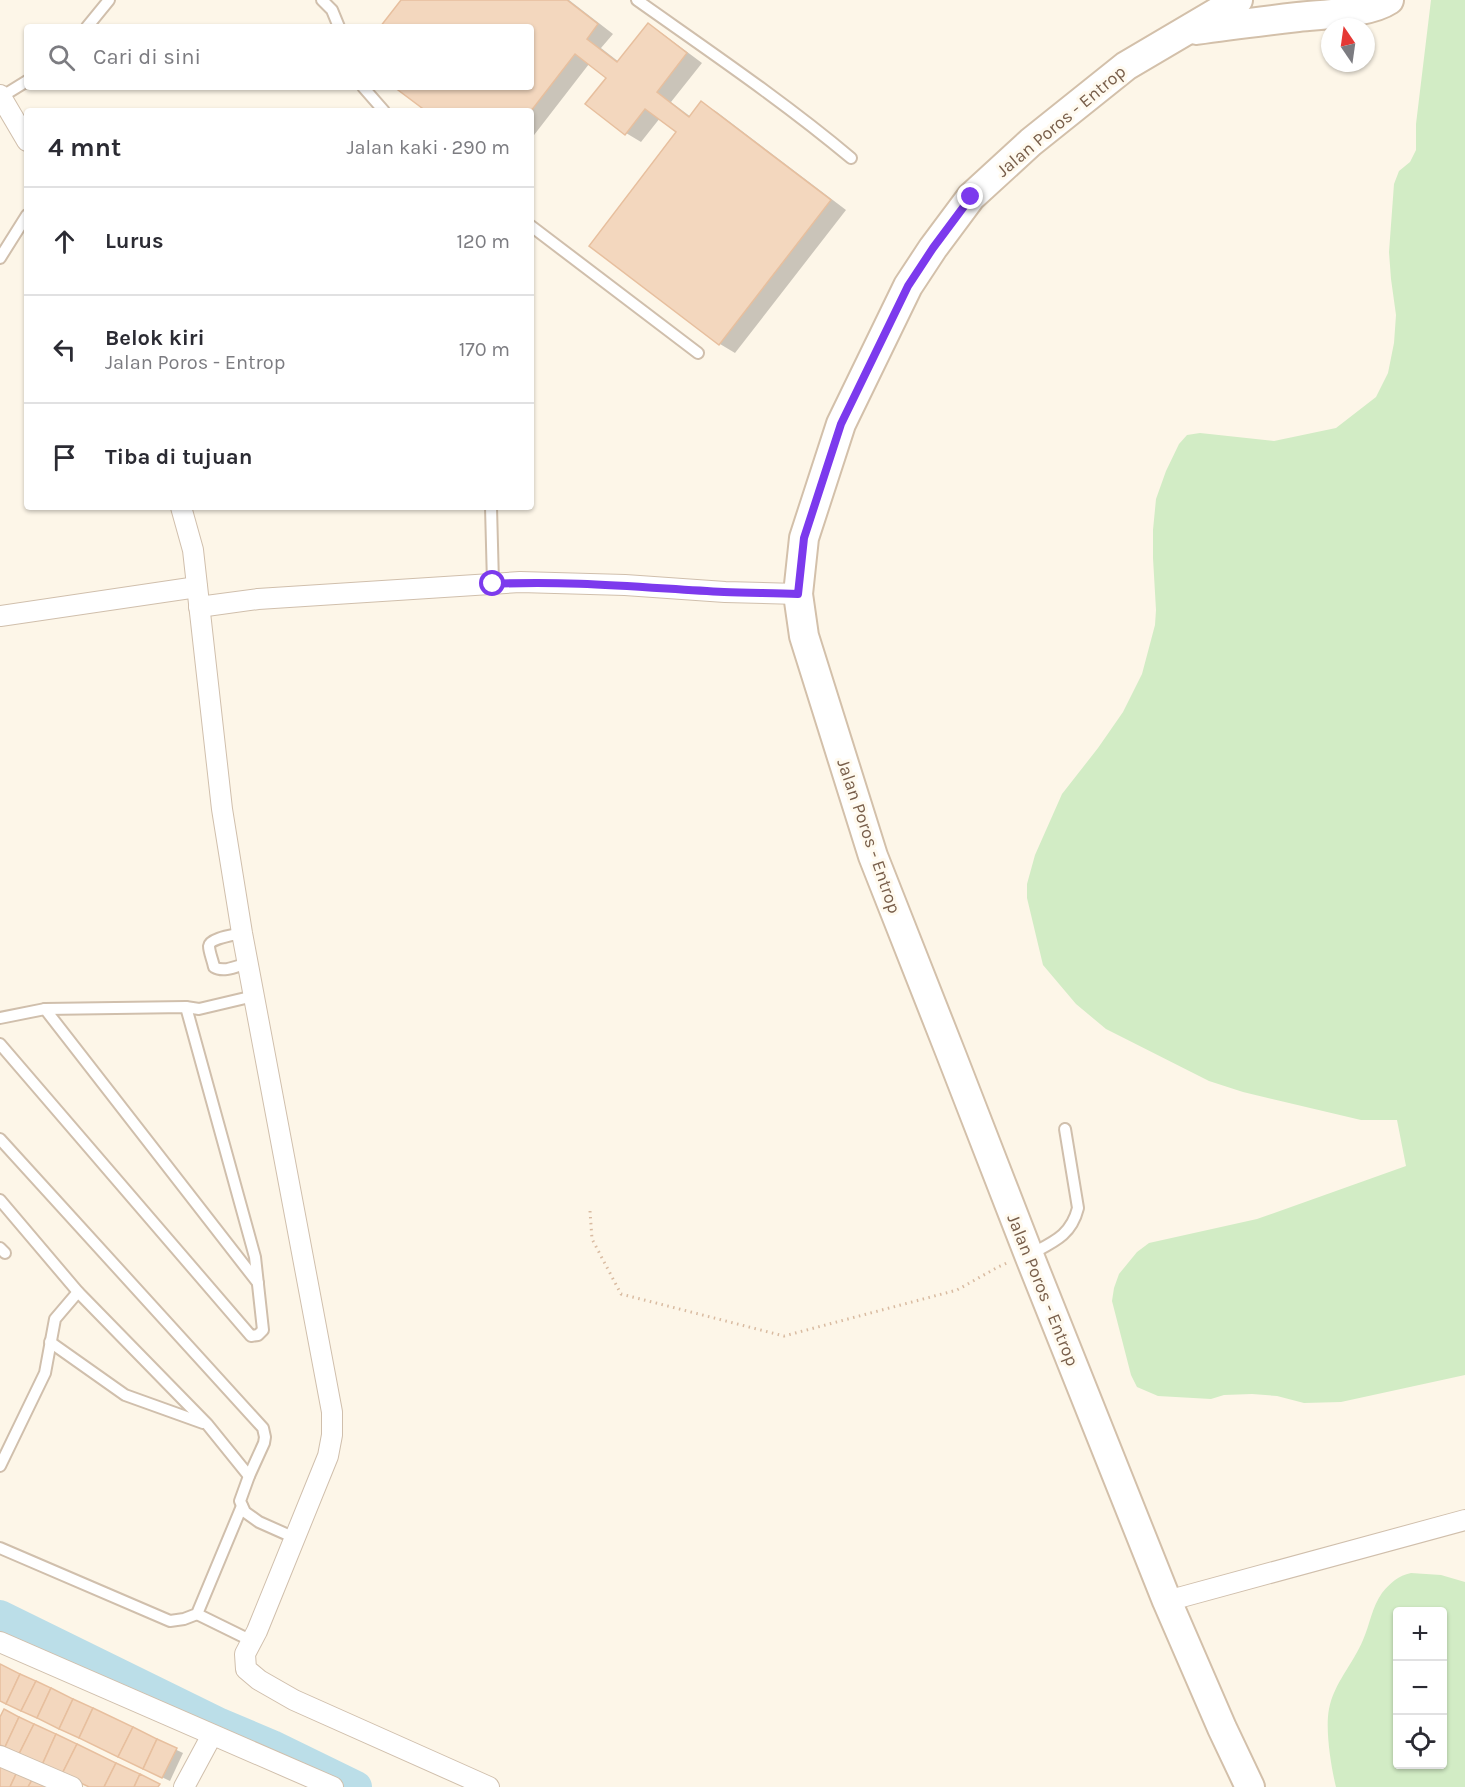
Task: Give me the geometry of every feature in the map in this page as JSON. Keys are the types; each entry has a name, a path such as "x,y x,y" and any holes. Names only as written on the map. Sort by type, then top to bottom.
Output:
{"main road":[{"name":"Jalan Poros - Entrop","path":"1238,0 1126,66 1031,142 971,197 933,248 908,286 841,424 804,538 798,594 804,636 873,856 1167,1601 1250,1787"},
{"path":"1182,32 1300,17 1331,7 1358,10 1389,0"}],"street":[{"path":"1,96 24,136"},
{"path":"182,510 192,550 188,593 242,933 332,1412 332,1435 328,1456 290,1536 252,1641 245,1654 246,1669 259,1680 294,1700 489,1787"},
{"path":"0,616 188,593 258,599 520,582 798,594"},
{"path":"1167,1601 1465,1520"},
{"path":"0,1642 333,1787"},
{"path":"184,1787 212,1735"},
{"path":"0,1756 72,1787"}],"lane":[{"path":"89,24 109,0"},
{"path":"322,0 332,10 338,24"},
{"path":"637,0 749,79 851,158"},
{"path":"1,96 24,83"},
{"path":"366,90 381,108"},
{"path":"0,258 24,220"},
{"path":"534,228 698,353"},
{"path":"491,510 493,584"},
{"path":"242,933 216,939 209,946 214,967 218,970 248,963"},
{"path":"0,1018 45,1009 186,1007 199,1009 254,996"},
{"path":"0,1044 251,1336 258,1335 263,1330 255,1257 186,1007"},
{"path":"45,1009 258,1283"},
{"path":"1029,1255 1062,1237 1075,1220 1078,1208 1065,1129"},
{"path":"0,1138 263,1428 264,1443 240,1501 245,1512 290,1536"},
{"path":"0,1200 78,1292 207,1424 249,1476"},
{"path":"0,1466 45,1373 55,1319 78,1292"},
{"path":"50,1342 125,1395 207,1424"},
{"path":"197,1614 242,1506"},
{"path":"0,1548 170,1622 197,1614 252,1641"}],"path":[{"path":"590,1211 592,1239 621,1294 784,1335 957,1290 998,1267 1029,1255"}],"green space":[{"path":"1431,0 1465,0 1465,1375 1341,1402 1304,1403 1277,1396 1252,1394 1224,1395 1211,1399 1158,1396 1137,1387 1131,1375 1112,1301 1119,1274 1137,1252 1149,1243 1257,1219 1406,1166 1397,1120 1361,1120 1243,1092 1209,1081 1106,1029 1076,1004 1043,965 1027,898 1027,884 1035,855 1062,794 1123,712 1142,674 1155,625 1153,530 1156,499 1179,444 1187,435 1200,433 1274,441 1336,428 1376,397 1388,373 1394,343 1396,315 1389,252 1394,184 1399,171 1410,162 1416,150 1416,124"},
{"path":"1411,1573 1441,1575 1465,1582 1465,1787 1336,1787 1328,1737 1331,1700 1363,1640 1379,1598 1398,1578"}],"building":[{"path":"401,0 567,0 598,24 587,39 617,62 648,23 687,53 657,92 689,117 701,101 831,200 719,345 589,246 676,132 645,109 625,135 585,104 606,78 575,54 533,108 422,108 398,90 534,90 534,24 382,24"},
{"path":"0,1664 20,1674 6,1704 0,1701"},
{"path":"20,1674 36,1681 21,1711 6,1704"},
{"path":"36,1681 51,1688 37,1718 21,1711"},
{"path":"51,1688 73,1699 59,1729 37,1718"},
{"path":"73,1699 93,1708 79,1738 59,1729"},
{"path":"93,1708 133,1727 118,1757 79,1738"},
{"path":"4,1709 19,1717 5,1747 0,1745 0,1717"},
{"path":"19,1717 34,1724 19,1754 5,1747"},
{"path":"34,1724 56,1734 42,1765 19,1754"},
{"path":"133,1727 157,1739 143,1769 118,1757"},
{"path":"56,1734 77,1744 62,1774 42,1765"},
{"path":"157,1739 177,1748 162,1778 143,1769"},
{"path":"77,1744 116,1763 104,1787 89,1787 62,1774"},
{"path":"116,1763 140,1774 134,1787 104,1787"},
{"path":"0,1765 17,1772 10,1787 0,1787"},
{"path":"17,1772 32,1780 28,1787 10,1787"},
{"path":"140,1774 160,1784 158,1787 134,1787"},
{"path":"32,1780 47,1787 28,1787"}],"waterway":[{"path":"0,1616 220,1724 272,1746 356,1787"}],"route":[{"path":"493,584 520,582 625,585 798,594 804,538 841,424 908,286 971,197"}]}
